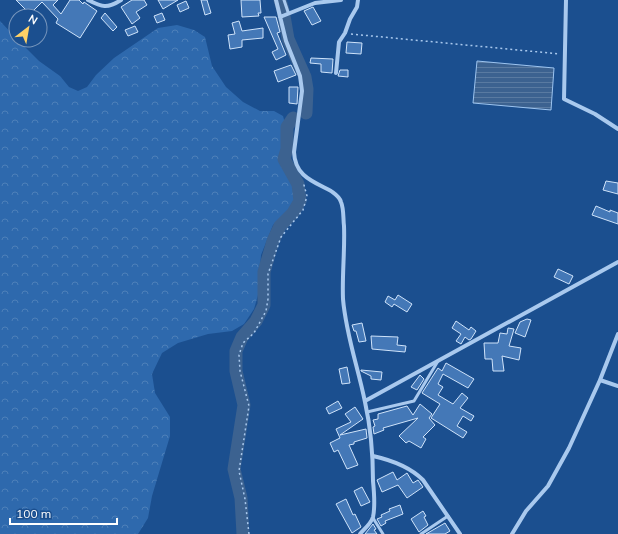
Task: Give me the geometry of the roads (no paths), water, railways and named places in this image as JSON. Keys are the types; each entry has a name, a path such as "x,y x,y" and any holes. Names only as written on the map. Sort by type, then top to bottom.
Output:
{"street":[{"path":"88,0 100,6 112,6 121,0"},
{"path":"276,0 286,42 300,76 302,91 294,162 299,171 307,178 335,194 341,200 343,207 343,298 346,330 365,401 372,435 374,495 373,518 360,534"},
{"path":"281,16 288,12 315,3 341,0"},
{"path":"336,73 339,42 345,33 358,0"},
{"path":"566,0 564,100 595,114 618,130"},
{"path":"365,401 618,262"},
{"path":"512,534 526,511 548,486 569,448 600,380 618,334"},
{"path":"600,380 618,386"},
{"path":"373,456 388,460 416,473 423,480 460,534"}],"lane":[{"path":"284,0 288,12"},
{"path":"367,412 414,401 438,361"},
{"path":"421,534 448,516"},
{"path":"373,518 383,534"}],"waterway":[{"path":"280,0 288,39 305,77 307,89 306,113"},
{"path":"243,534 241,498 234,469 244,405 236,371 236,351 242,337 256,321 264,305 264,272 273,241 280,226 293,213 300,201 298,184 284,159 287,149 287,127 293,118"}]}
